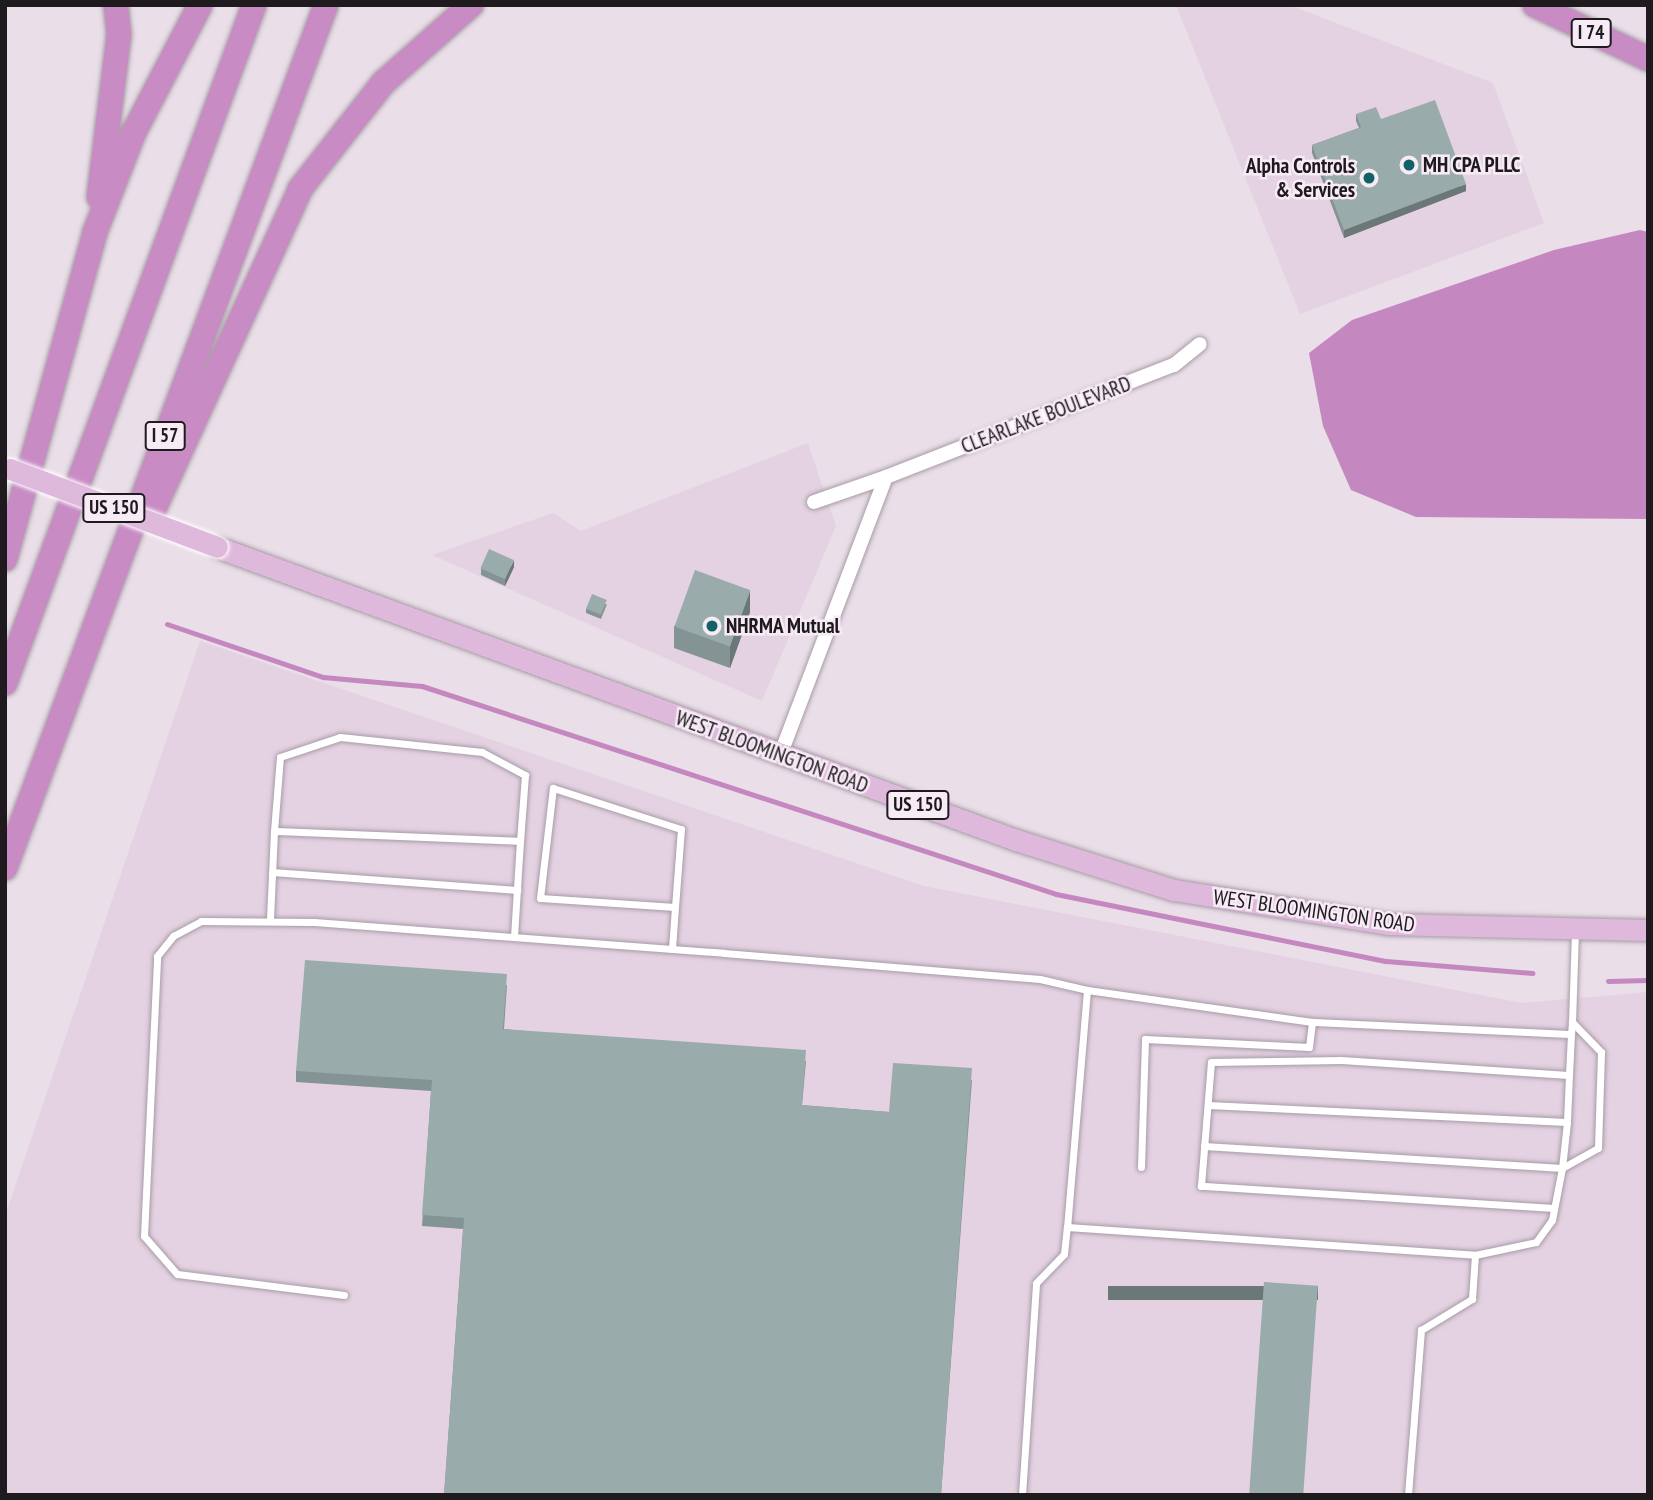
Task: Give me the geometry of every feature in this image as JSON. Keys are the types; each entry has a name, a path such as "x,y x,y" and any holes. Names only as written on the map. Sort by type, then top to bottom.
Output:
{"highway":[{"path":"95,232 119,35 116,5"},
{"path":"5,559 95,232 175,49 200,5"},
{"path":"5,683 254,5"},
{"name":"I 57","path":"5,868 326,5"},
{"path":"79,665 300,189 383,83 471,5"},
{"name":"I 74","path":"1535,5 1648,59"}],"main road":[{"name":"WEST BLOOMINGTON ROAD","path":"8,468 1016,841 1174,890 1388,924 1575,932 1648,930"}],"street":[{"name":"CLEARLAKE BOULEVARD","path":"814,502 886,477 1174,365 1200,344"},
{"path":"781,753 886,477"}],"lane":[{"path":"270,919 280,757 340,737 482,752 525,775 514,937"},
{"path":"673,949 676,907 681,829 553,788 540,898 676,907"},
{"path":"274,831 520,841"},
{"path":"272,872 517,890"},
{"path":"344,1295 177,1274 144,1236 157,956 173,936 201,921 270,919 1040,979 1087,990 1312,1022 1571,1034"},
{"path":"1067,1227 1475,1255 1536,1242 1554,1208 1562,1168 1567,1122 1575,932"},
{"path":"1022,1495 1036,1283 1064,1254 1087,990"},
{"path":"1141,1167 1145,1039 1309,1047 1312,1022"},
{"path":"1204,1146 1562,1168 1598,1148 1601,1052 1572,1022"},
{"path":"1554,1208 1201,1186 1211,1062 1341,1060 1569,1074"},
{"path":"1208,1105 1567,1122"},
{"path":"1408,1495 1421,1330 1472,1299 1475,1255"}],"shaded area":[{"path":"1176,5 1289,5 1493,83 1544,223 1300,314"},
{"path":"1640,230 1648,232 1648,519 1416,517 1351,490 1323,426 1309,353 1352,320 1554,250"},
{"path":"808,443 836,526 762,701 432,555 553,513 581,531"},
{"path":"200,641 924,886 1522,1003 1648,992 1648,1495 5,1495 5,1216"}],"building":[{"path":"1435,100 1466,184 1344,230 1312,145 1361,127 1356,114 1376,107 1381,119"},
{"path":"489,549 514,560 505,579 480,568"},
{"path":"695,570 750,590 730,647 674,626"},
{"path":"592,594 607,600 601,615 586,609"},
{"path":"305,960 507,974 503,1029 806,1050 802,1105 889,1112 893,1063 972,1068 941,1495 444,1495 464,1218 422,1215 432,1080 296,1071"},
{"path":"1264,1282 1318,1286 1303,1495 1249,1495"}],"waterway":[{"path":"167,624 323,677 422,686 1056,894 1386,961 1533,973"},
{"path":"1608,981 1648,980"}],"place":[{"name":"MH CPA PLLC","path":"1409,165"},
{"name":"Alpha Controls & Services","path":"1369,178"},
{"name":"NHRMA Mutual","path":"712,626"}]}
